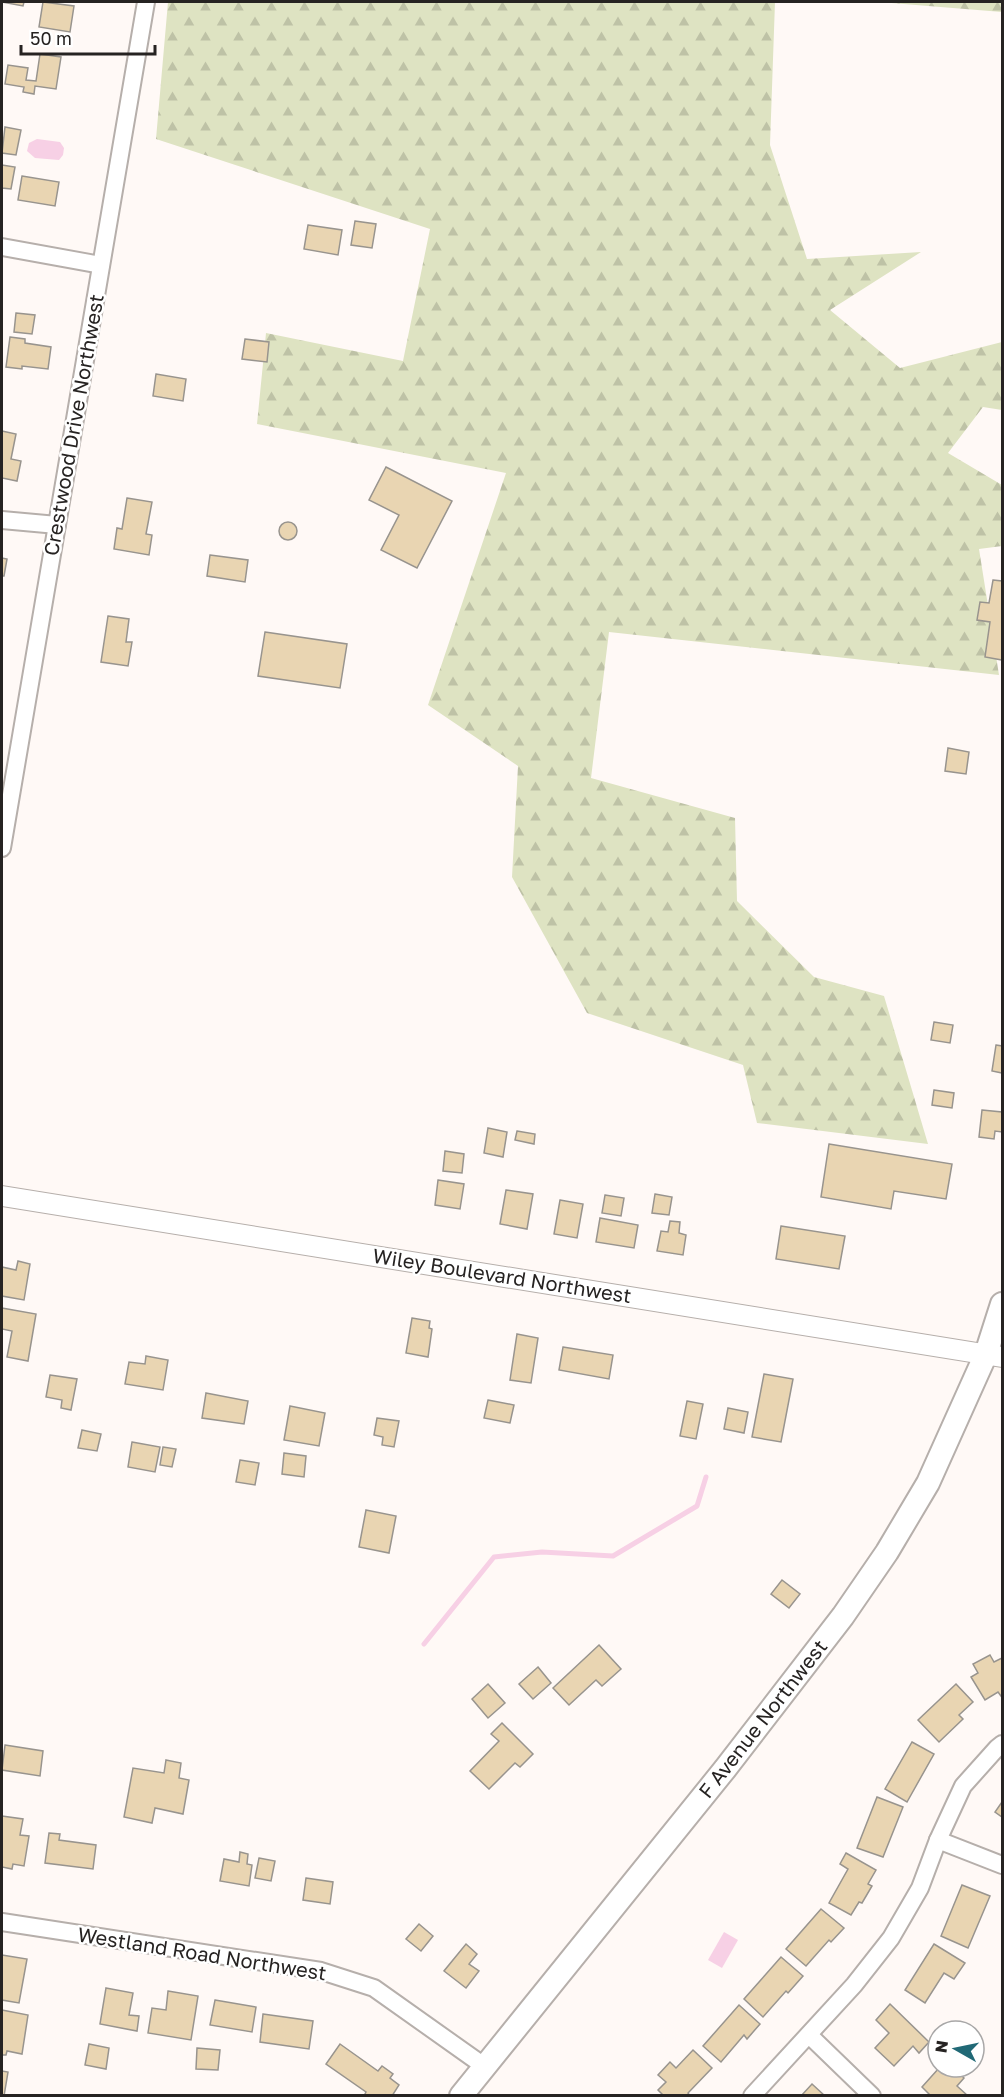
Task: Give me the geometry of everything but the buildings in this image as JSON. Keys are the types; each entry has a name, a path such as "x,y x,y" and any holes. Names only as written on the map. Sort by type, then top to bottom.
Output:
{"main road":[{"name":"F Avenue Northwest","path":"461,2096 718,1777 843,1616 888,1552 928,1483 994,1355 1002,1304"}],"street":[{"name":"Crestwood Drive Northwest","path":"2,848 146,2"},
{"path":"2,248 101,264"},
{"path":"2,520 57,525"},
{"name":"Wiley Boulevard Northwest","path":"2,1196 994,1355"},
{"path":"752,2096 854,1985 891,1938 920,1888 938,1840 963,1786 1002,1744"},
{"path":"938,1840 1002,1865"},
{"name":"Westland Road Northwest","path":"2,1922 321,1971 374,1988 484,2067"},
{"path":"809,2035 872,2096"}],"green space":[{"path":"168,2 775,2 770,145 807,259 921,252 830,310 900,368 1002,342 1002,410 983,407 948,453 1002,485 1002,546 979,549 999,675 609,632 591,778 735,818 737,901 814,977 884,996 928,1144 757,1123 743,1065 587,1013 512,877 518,766 428,705 506,473 257,424 266,333 403,361 430,229 156,139"},
{"path":"879,2 1002,2 1002,12"}],"shaded area":[{"path":"37,139 60,142 64,148 63,155 59,160 35,158 27,151 29,143"},
{"path":"724,1932 738,1940 722,1968 708,1960"}],"waterway":[{"path":"424,1644 494,1557 542,1552 613,1556 697,1506 706,1477"}]}
